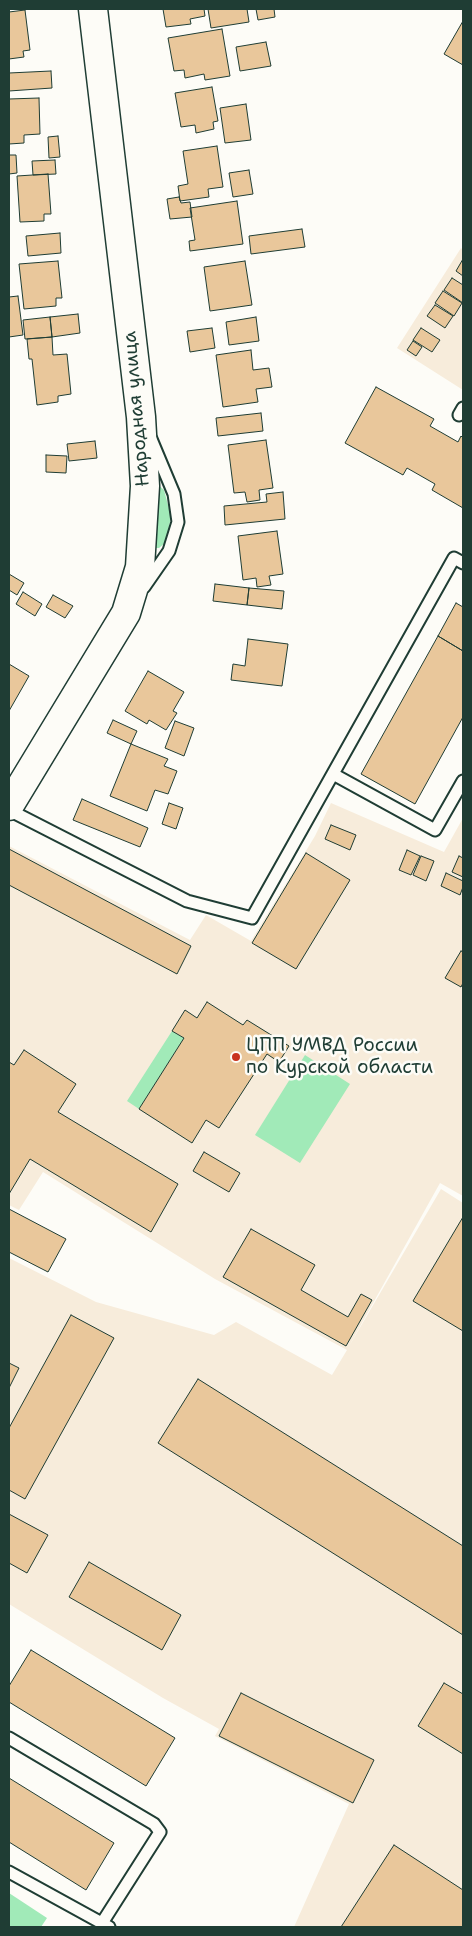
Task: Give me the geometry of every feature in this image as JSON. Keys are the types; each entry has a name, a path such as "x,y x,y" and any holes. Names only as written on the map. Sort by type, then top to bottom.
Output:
{"street":[{"name":"Народная улица","path":"9,806 126,613 140,567 145,486 141,417 93,9"}],"lane":[{"path":"9,810 187,901 252,918 454,558 463,563"},
{"path":"333,774 434,830 463,781"},
{"path":"9,1738 154,1824 160,1832 105,1925 9,1872"}],"shaded area":[{"path":"461,248 463,250 463,390 397,348"},
{"path":"331,803 444,852 463,818 463,1196 440,1183 348,1348 441,1189 463,1203 463,1927 294,1927 349,1804 215,1736 219,1729 163,1698 9,1604 9,1258 96,1302 214,1335 236,1322 332,1375 347,1350 215,1279 43,1172 19,1210 9,1205 9,846 190,940 206,915 251,941 315,836"}],"green space":[{"path":"156,483 164,490 171,516 165,543 159,548 149,545"},
{"path":"172,1031 184,1038 139,1109 127,1101"},
{"path":"305,1055 350,1084 300,1163 255,1135"},
{"path":"9,1893 47,1918 41,1927 9,1927"}],"building":[{"path":"163,9 204,9 205,16 190,19 191,24 166,27"},
{"path":"208,9 247,9 249,22 211,28"},
{"path":"256,9 274,9 275,17 258,20"},
{"path":"25,10 30,50 23,51 24,57 9,59 9,12"},
{"path":"463,21 463,65 444,54"},
{"path":"222,29 230,76 205,80 204,74 185,78 184,70 174,71 168,38"},
{"path":"266,42 271,66 240,71 236,47"},
{"path":"51,71 52,88 9,91 9,73"},
{"path":"212,87 218,121 213,122 214,129 196,133 195,125 181,127 175,93"},
{"path":"39,98 40,134 24,135 24,143 9,144 9,99"},
{"path":"246,104 251,140 225,143 220,108"},
{"path":"58,136 60,157 49,158 48,137"},
{"path":"217,146 223,187 208,189 209,197 180,201 178,186 188,184 183,151"},
{"path":"9,155 16,155 17,173 9,174"},
{"path":"55,160 56,174 33,175 32,161"},
{"path":"249,170 253,194 233,197 229,173"},
{"path":"48,174 51,214 44,214 44,221 20,222 17,176"},
{"path":"179,197 181,203 190,202 192,217 170,219 167,199"},
{"path":"237,201 243,244 190,251 189,241 195,240 190,208"},
{"path":"302,229 305,247 251,254 249,236"},
{"path":"60,233 61,253 28,256 26,236"},
{"path":"463,259 463,276 456,271"},
{"path":"58,261 62,298 56,298 56,306 24,309 19,264"},
{"path":"245,261 252,305 210,311 204,267"},
{"path":"452,278 463,285 463,303 444,290"},
{"path":"443,291 462,303 454,316 435,303"},
{"path":"18,296 23,335 9,337 9,297"},
{"path":"435,305 453,316 445,328 427,316"},
{"path":"78,314 80,333 52,337 50,317"},
{"path":"50,317 52,337 25,339 23,320"},
{"path":"256,317 259,341 229,345 226,322"},
{"path":"212,328 215,348 190,352 187,331"},
{"path":"421,328 440,340 432,352 413,340"},
{"path":"52,337 53,355 67,354 71,394 58,396 58,402 37,405 32,359 29,359 27,339"},
{"path":"413,341 422,347 416,356 407,350"},
{"path":"251,350 253,370 269,368 272,387 256,389 258,402 223,407 216,355"},
{"path":"376,387 434,419 430,426 458,442 461,436 463,438 463,508 432,490 435,484 407,468 403,475 345,443"},
{"path":"261,413 263,431 218,436 216,418"},
{"path":"266,440 273,488 259,490 260,500 247,502 245,492 234,493 228,445"},
{"path":"95,441 97,458 69,461 67,444"},
{"path":"46,455 67,456 66,473 46,472"},
{"path":"283,492 285,519 225,525 224,506 267,502 266,494"},
{"path":"277,531 283,574 269,576 271,585 257,587 256,578 243,580 238,536"},
{"path":"9,574 24,583 17,595 9,590"},
{"path":"215,584 249,588 247,605 213,601"},
{"path":"249,588 284,591 282,609 247,605"},
{"path":"23,592 42,604 35,616 16,604"},
{"path":"53,595 73,606 65,618 46,607"},
{"path":"456,603 463,607 463,651 438,636"},
{"path":"438,636 463,651 463,717 415,804 361,774"},
{"path":"248,639 288,644 282,686 231,680 233,664 245,666"},
{"path":"9,664 29,676 9,711"},
{"path":"148,671 184,692 173,711 177,713 166,730 149,720 147,724 125,711"},
{"path":"113,720 137,731 131,744 107,733"},
{"path":"175,721 194,728 184,756 165,748"},
{"path":"131,744 168,759 164,766 177,771 168,794 155,790 147,811 110,796"},
{"path":"82,799 148,828 140,847 73,820"},
{"path":"169,803 183,808 176,829 162,824"},
{"path":"331,825 356,835 350,850 325,839"},
{"path":"9,849 191,946 177,974 9,885"},
{"path":"407,850 420,856 411,875 399,870"},
{"path":"306,853 350,880 296,969 252,943"},
{"path":"421,856 434,861 426,881 413,875"},
{"path":"459,856 463,858 463,877 452,872"},
{"path":"446,873 463,881 460,895 441,886"},
{"path":"461,951 463,952 463,983 461,987 445,978"},
{"path":"207,1002 243,1025 247,1020 289,1046 279,1062 267,1054 219,1128 206,1120 192,1143 139,1109 184,1038 172,1031 185,1010 197,1018"},
{"path":"24,1050 76,1084 58,1112 178,1184 151,1232 30,1159 9,1194 9,1062 14,1065"},
{"path":"204,1152 240,1173 229,1192 193,1171"},
{"path":"9,1209 66,1239 48,1272 9,1252"},
{"path":"463,1217 463,1331 413,1301"},
{"path":"251,1229 315,1265 301,1290 348,1317 361,1294 372,1300 346,1346 223,1277"},
{"path":"71,1315 114,1338 25,1499 9,1490 9,1428"},
{"path":"9,1363 19,1368 9,1388"},
{"path":"198,1379 463,1546 463,1635 158,1443"},
{"path":"9,1514 48,1535 27,1573 9,1563"},
{"path":"89,1562 181,1615 162,1650 69,1597"},
{"path":"31,1650 175,1738 146,1786 9,1702 9,1686"},
{"path":"444,1683 463,1694 463,1754 418,1726"},
{"path":"241,1693 374,1760 353,1803 219,1736"},
{"path":"9,1778 114,1843 86,1890 9,1842"},
{"path":"394,1845 463,1890 463,1927 341,1927"}],"place":[{"name":"ЦПП УМВД России по Курской области","path":"236,1057"}]}
